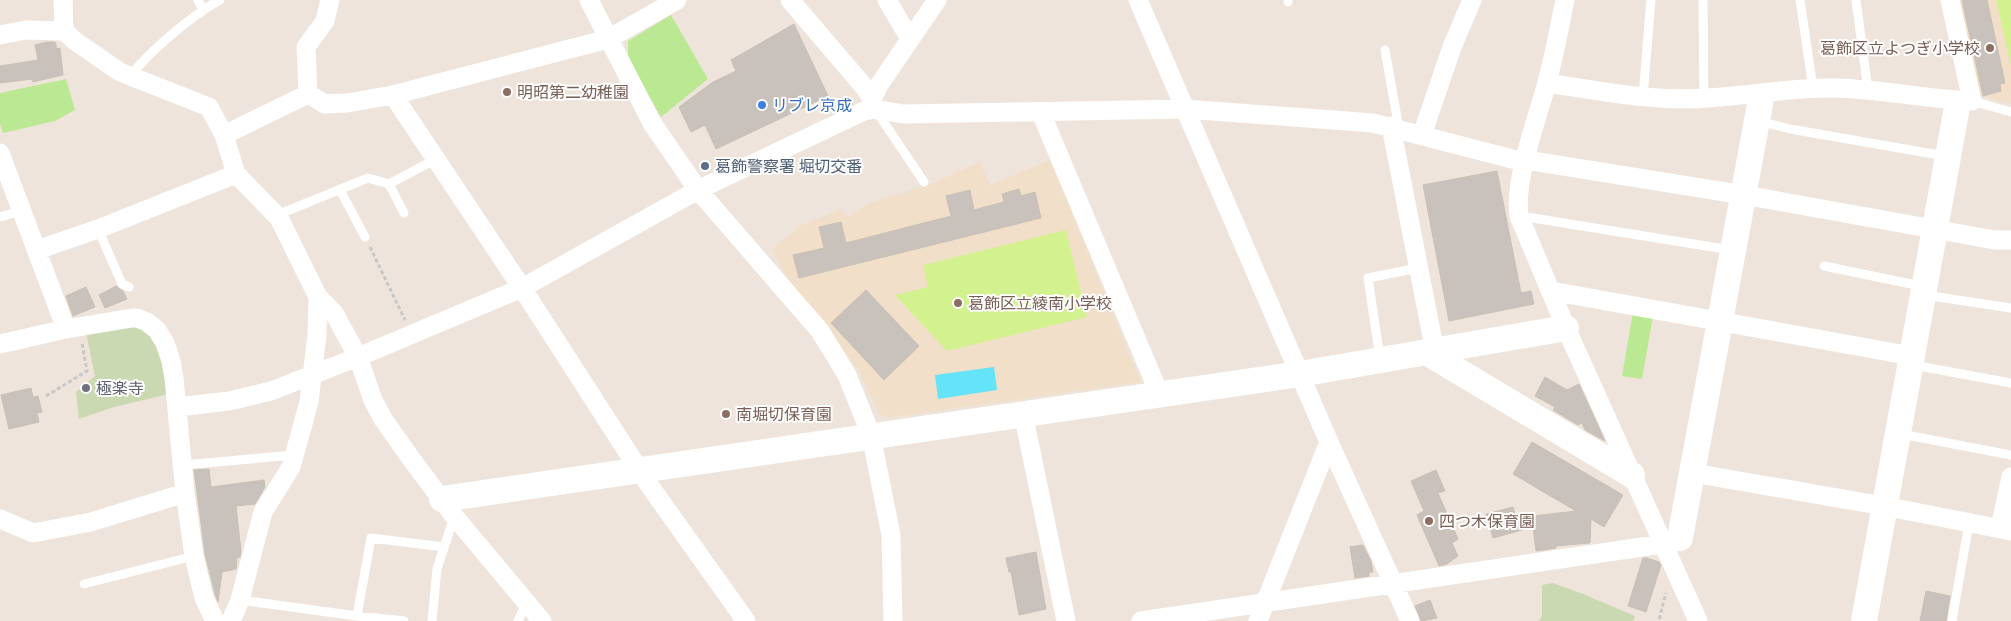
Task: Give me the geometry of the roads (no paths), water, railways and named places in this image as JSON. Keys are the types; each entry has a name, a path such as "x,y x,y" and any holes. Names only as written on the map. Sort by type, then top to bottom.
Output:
{"street":[{"path":"63,0 64,31"},
{"path":"308,94 306,46 325,21 330,0"},
{"path":"589,0 652,123 698,190 820,331 847,375 871,435 891,536 893,621"},
{"path":"308,94 325,104 347,103 393,95 608,40 677,0"},
{"path":"790,0 866,89 873,104 903,114 1185,109 1373,123 1395,127 1516,160 1526,160 1744,195 1995,240 2011,240"},
{"path":"887,0 910,38"},
{"path":"177,407 229,401 271,390 358,357 522,288 698,190 864,112 873,104 879,85 937,0"},
{"path":"1138,0 1329,442 1410,621"},
{"path":"1422,135 1452,47 1472,0"},
{"path":"1565,0 1547,83 1526,160 1518,206 1519,216 1566,328 1632,475 1672,541 1698,621"},
{"path":"1864,621 1934,229 1948,156 1962,103 1950,0"},
{"path":"0,35 26,30 64,31 75,41 120,72 209,107 224,135 236,174 277,215 318,298 334,313 358,357 373,400 383,419 448,507 526,604 542,621"},
{"path":"1547,83 1643,96 1760,104 1813,88 1868,90 1962,103"},
{"path":"224,135 308,94"},
{"path":"393,95 522,288 639,470 746,621"},
{"path":"1672,541 1693,473 1760,104"},
{"path":"1041,113 1159,394"},
{"path":"1395,127 1432,352 1632,475"},
{"path":"0,153 37,250 72,328"},
{"path":"37,250 98,229 236,174"},
{"path":"1551,291 1721,320 1911,360"},
{"path":"231,621 240,600 263,512 291,467 309,402 317,335 318,298"},
{"path":"0,344 72,328 132,318 138,318 147,322 157,330 165,343 174,378 185,493 194,556 204,598 215,621"},
{"path":"448,507 639,470 1300,374 1566,328"},
{"path":"1023,413 1066,621"},
{"path":"1261,612 1329,442"},
{"path":"1693,473 1884,506 2006,530 2011,477"},
{"path":"0,519 33,532 91,522 185,493"},
{"path":"1141,621 1261,612 1394,583 1672,541"}],"lane":[{"path":"198,0 203,9"},
{"path":"130,76 140,64 203,9 220,0"},
{"path":"1643,96 1651,0"},
{"path":"1703,0 1704,99"},
{"path":"1800,0 1813,88"},
{"path":"1856,0 1868,90"},
{"path":"1385,50 1395,127"},
{"path":"1962,103 2011,112"},
{"path":"873,104 924,182"},
{"path":"1760,104 1790,129 1948,156"},
{"path":"277,215 368,178 389,184 436,159"},
{"path":"389,184 404,213"},
{"path":"340,190 365,237"},
{"path":"0,217 21,211"},
{"path":"1519,216 1734,250"},
{"path":"98,229 122,284 129,286"},
{"path":"1824,266 1924,290 2011,308"},
{"path":"1380,361 1368,278 1418,268"},
{"path":"1911,360 2011,383"},
{"path":"1898,434 2011,455"},
{"path":"183,465 294,455"},
{"path":"432,621 437,570 444,547 448,507"},
{"path":"1952,621 1969,523"},
{"path":"357,616 371,538 444,547"},
{"path":"84,584 194,556"},
{"path":"240,600 404,621"},
{"path":"518,621 526,604"}],"water":[{"path":"994,367 997,390 938,399 935,375"}],"place":[{"name":"葛飾区立よつぎ小学校","path":"1990,48"},
{"name":"明昭第二幼稚園","path":"507,92"},
{"name":"リブレ京成","path":"762,105"},
{"name":"葛飾警察署 堀切交番","path":"705,166"},
{"name":"葛飾区立綾南小学校","path":"958,303"},
{"name":"極楽寺","path":"86,388"},
{"name":"南堀切保育園","path":"726,414"},
{"name":"四つ木保育園","path":"1429,521"}]}
